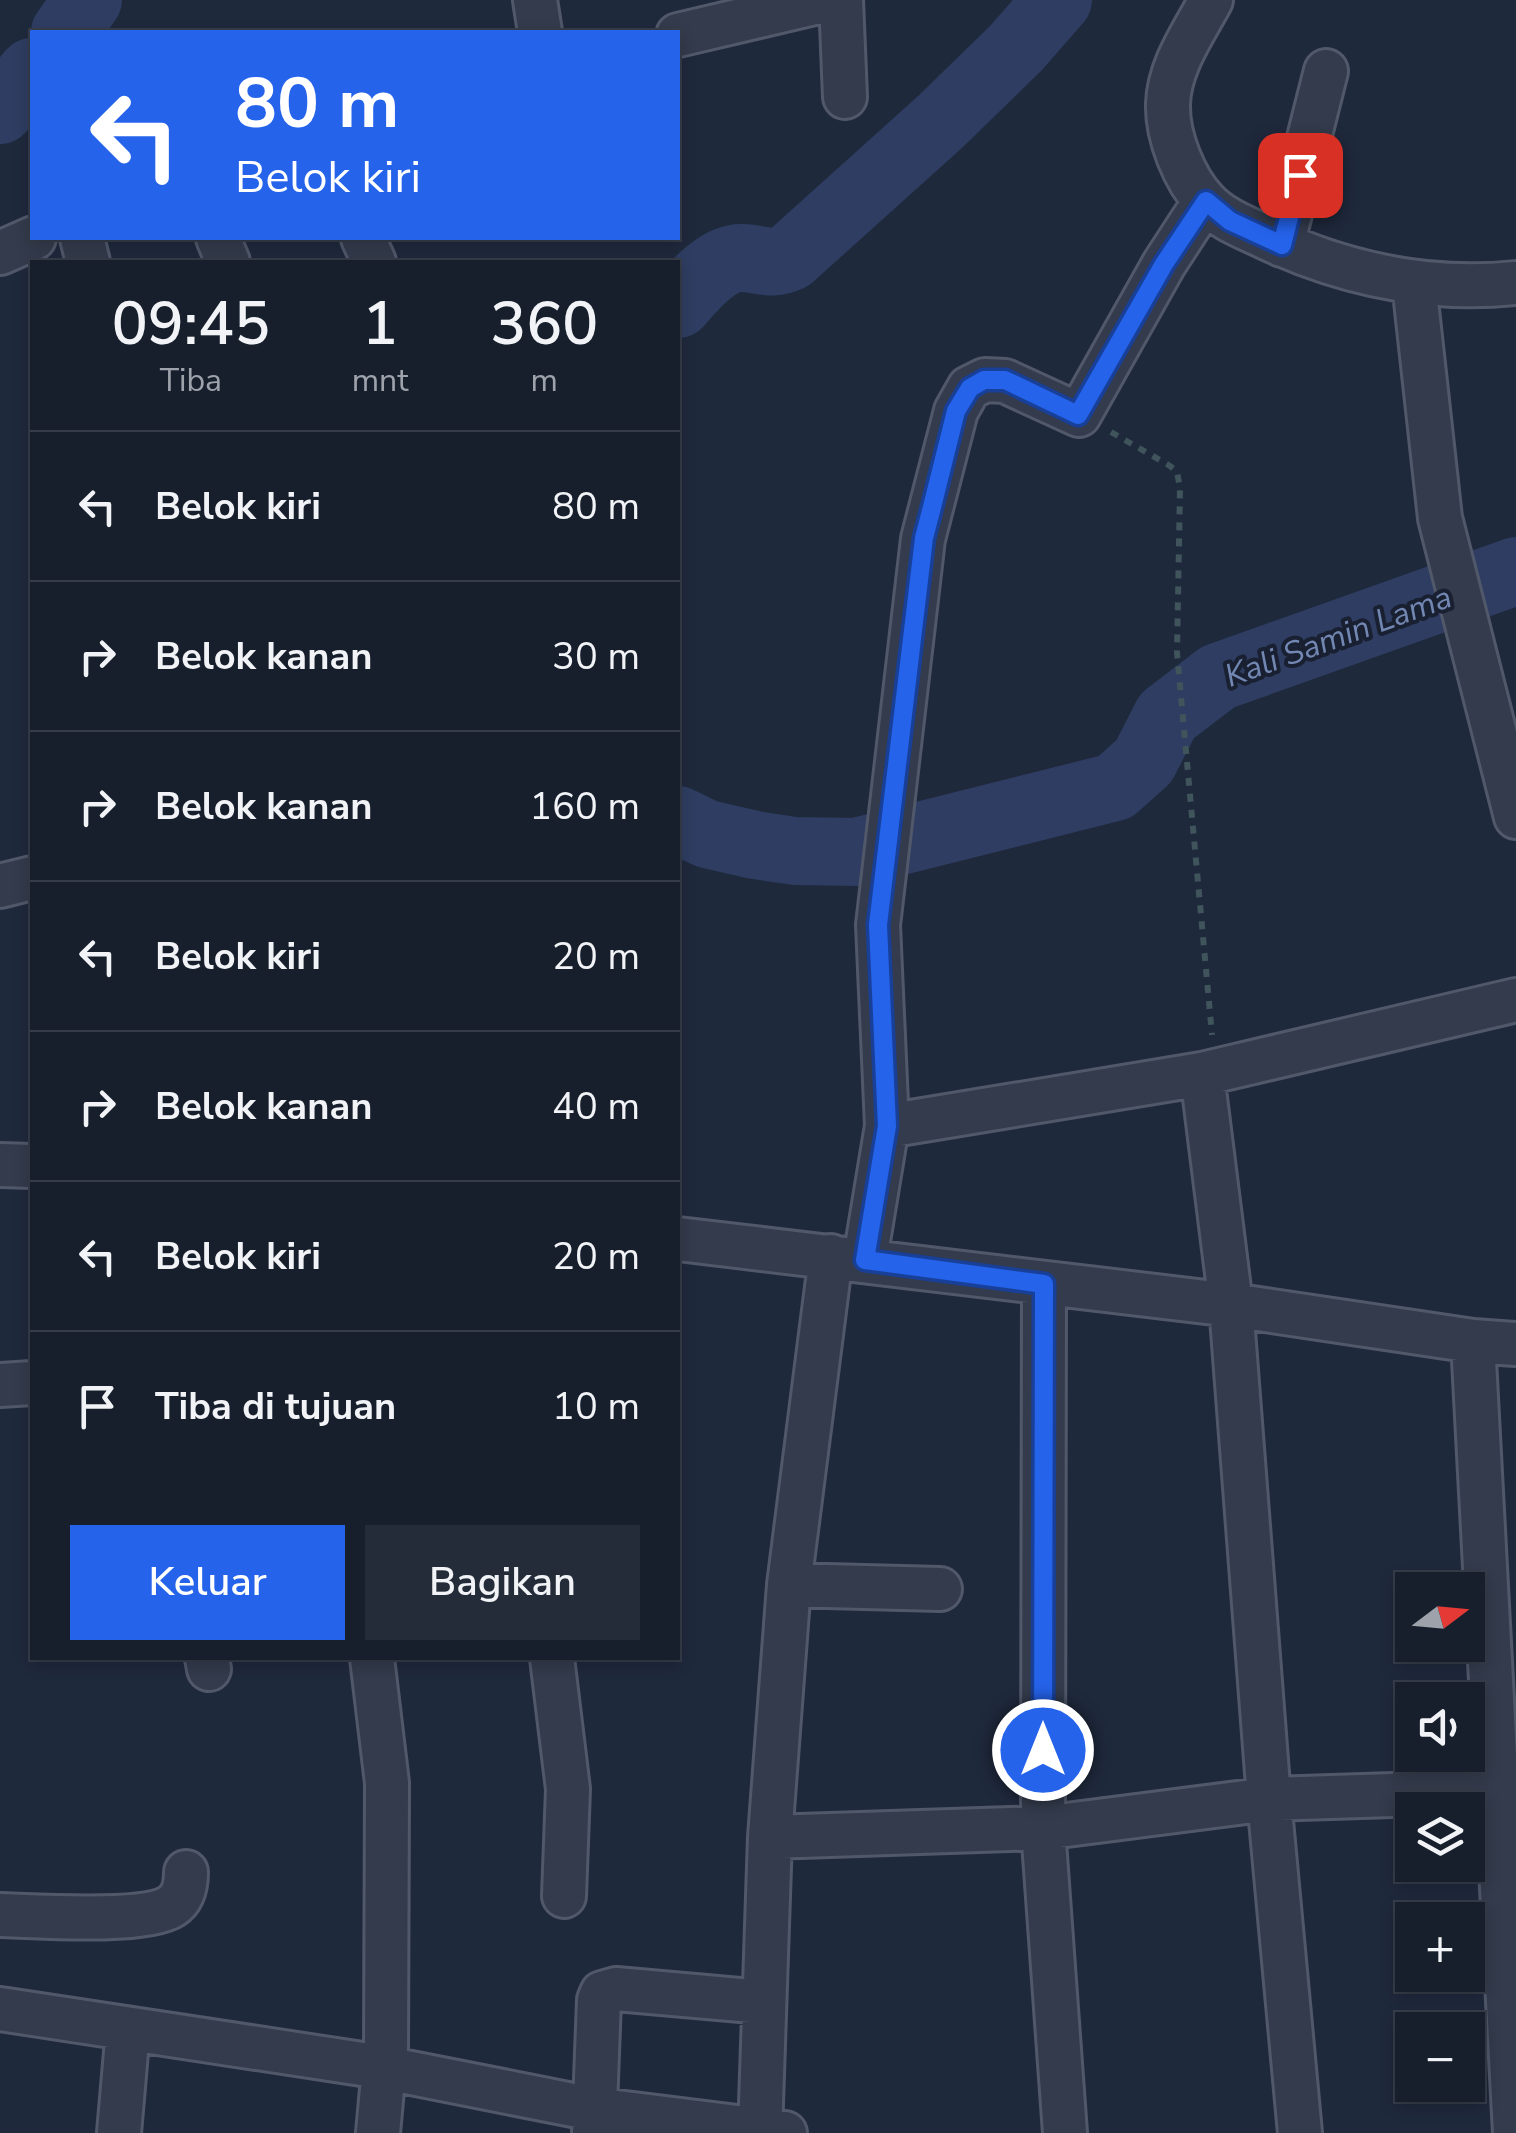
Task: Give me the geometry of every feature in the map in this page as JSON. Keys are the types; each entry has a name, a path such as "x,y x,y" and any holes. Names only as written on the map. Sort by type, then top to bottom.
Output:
{"street":[{"path":"535,0 540,30"},
{"path":"680,34 827,0"},
{"path":"841,0 846,98"},
{"path":"1212,0 1175,67 1168,103 1170,131 1183,165 1206,201 1230,221 1343,268 1414,283 1475,287 1516,283"},
{"path":"1282,245 1326,70"},
{"path":"0,2010 383,2069 593,2121 769,2131 764,2002 770,1836 788,1585 848,1258 887,1126 878,925 924,538 956,411 970,388 984,380 1005,380 1078,415 1164,264 1206,201"},
{"path":"0,253 30,240"},
{"path":"1414,283 1440,518 1516,817"},
{"path":"0,886 30,878"},
{"path":"887,1126 1209,1072 1516,1000"},
{"path":"1209,1072 1300,2133"},
{"path":"0,1164 30,1166"},
{"path":"680,1239 1231,1305 1516,1344"},
{"path":"1044,1284 1043,1828 1065,2133"},
{"path":"1473,1340 1506,1791 1515,2133"},
{"path":"0,1385 30,1383"},
{"path":"788,1585 940,1588"},
{"path":"372,1660 387,1783 383,2069 378,2133"},
{"path":"552,1660 568,1789 564,1896"},
{"path":"770,1836 1043,1828 1269,1799 1506,1791"},
{"path":"0,1915 71,1916 167,1909 181,1896 186,1872"},
{"path":"593,2121 599,2000 606,1990 764,2002"},
{"path":"119,2133 128,2029"}],"path":[{"path":"1078,415 1170,466 1179,481 1178,654 1209,1072"}],"waterway":[{"name":"Kali Samin Lama","path":"66,30 88,0"},
{"name":"Kali Samin Lama","path":"680,302 706,274 724,262 743,258 772,262 790,257 940,122 1016,48 1058,0"},
{"name":"Kali Samin Lama","path":"0,110 30,74"},
{"name":"Kali Samin Lama","path":"680,821 707,834 755,845 795,851 856,852 1115,787 1144,761 1167,716 1218,677 1516,571"}],"route":[{"path":"1043,1750 1044,1284 865,1260 887,1126 878,925 924,538 956,411 970,388 984,380 1005,380 1078,415 1164,264 1206,201 1230,221 1282,245 1300,175"}]}
